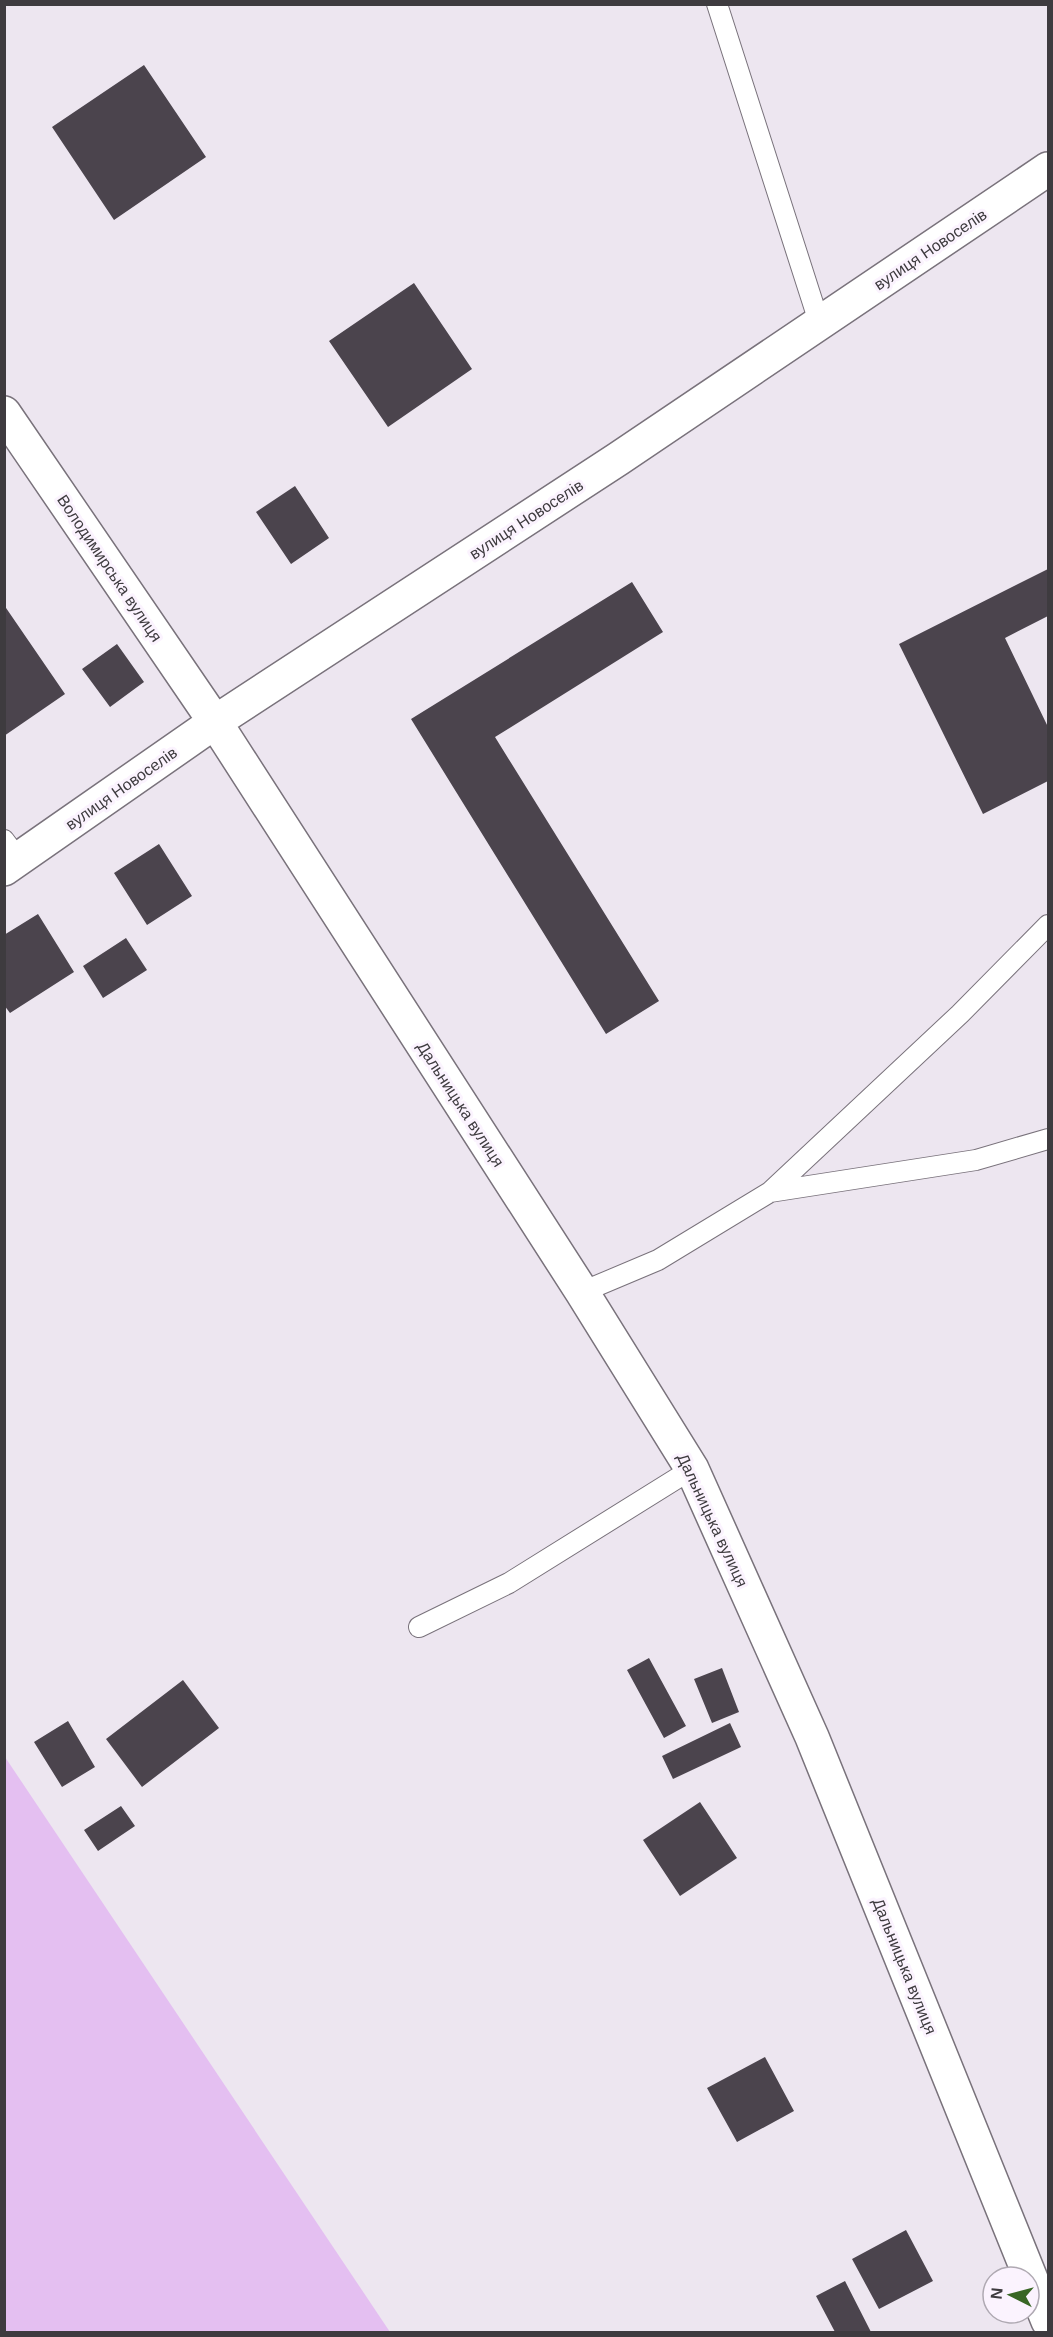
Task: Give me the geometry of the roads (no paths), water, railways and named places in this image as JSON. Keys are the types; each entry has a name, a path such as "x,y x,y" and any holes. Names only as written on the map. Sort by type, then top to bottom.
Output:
{"street":[{"name":"вулиця Новоселів","path":"9,856 618,459 1048,170"},
{"name":"Володимирська вулиця","path":"4,413 214,722"},
{"name":"Дальницька вулиця","path":"214,722 582,1292 692,1469 812,1737 1048,2321"}],"lane":[{"path":"717,4 819,322"},
{"path":"582,1292 658,1260 770,1192 960,1014 1048,925"},
{"path":"770,1192 975,1160 1048,1139"},
{"path":"419,1627 509,1583 692,1469"}]}
